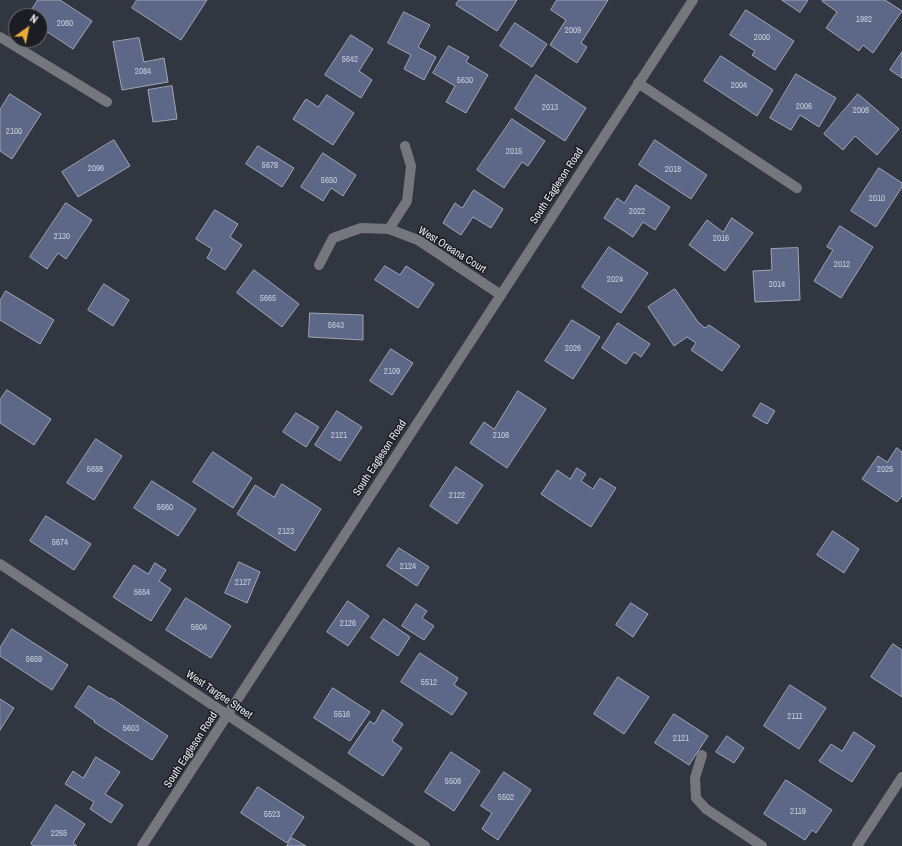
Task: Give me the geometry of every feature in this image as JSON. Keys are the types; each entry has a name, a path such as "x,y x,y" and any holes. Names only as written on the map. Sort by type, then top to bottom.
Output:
{"street":[{"name":"South Eagleson Road","path":"142,846 501,295 690,1"},
{"path":"0,37 106,102"},
{"path":"638,83 797,188"},
{"path":"389,229 407,201 411,166 405,146"},
{"name":"West Oreana Court","path":"319,265 333,238 360,228 389,229 418,240 501,295"},
{"name":"West Targee Street","path":"0,565 425,846"},
{"path":"702,755 696,778 696,798 706,809 762,846"},
{"path":"857,846 902,777"}],"building":[{"path":"38,0 60,0 92,21 73,49 48,32 48,8 33,8"},
{"path":"137,0 207,0 181,40 132,8"},
{"path":"459,0 517,0 497,31 456,5"},
{"path":"557,0 608,0 581,43 587,47 577,63 550,45 566,20 551,10"},
{"path":"782,0 808,0 800,12"},
{"path":"885,0 902,11 873,53 863,45 859,51 826,28 837,12 822,1"},
{"path":"746,10 794,41 775,70 752,55 755,51 730,35"},
{"path":"404,12 430,25 418,47 436,57 424,80 404,69 411,55 388,43"},
{"path":"515,23 547,44 532,67 500,46"},
{"path":"351,35 373,49 359,71 372,80 361,98 325,75"},
{"path":"139,38 144,62 164,58 168,82 122,90 113,42"},
{"path":"449,46 469,57 466,62 488,75 466,113 446,102 455,86 433,73"},
{"path":"902,52 902,78 890,70"},
{"path":"721,56 773,90 757,116 704,81"},
{"path":"796,74 836,98 819,127 800,115 791,130 770,118"},
{"path":"536,75 586,108 565,141 515,109"},
{"path":"172,86 177,119 153,122 148,90"},
{"path":"10,94 41,114 12,159 0,151 0,110"},
{"path":"858,94 899,129 877,155 855,136 843,150 824,134"},
{"path":"327,95 354,113 333,145 293,119 306,99 318,107"},
{"path":"512,119 545,141 528,166 522,162 504,188 477,170"},
{"path":"114,140 130,166 78,197 62,172"},
{"path":"655,140 707,175 691,199 639,165"},
{"path":"258,146 294,168 282,187 246,164"},
{"path":"323,153 356,175 343,196 331,188 323,201 301,187"},
{"path":"879,168 902,183 902,187 876,227 851,211"},
{"path":"636,185 670,207 655,230 643,222 633,237 604,218 617,198 624,203"},
{"path":"474,190 503,209 491,228 473,217 461,235 443,223 455,203 462,208"},
{"path":"66,203 92,220 66,259 58,253 47,269 30,257"},
{"path":"215,210 238,224 230,237 242,245 225,270 207,258 212,249 196,239"},
{"path":"732,218 753,233 725,271 689,245 707,220 723,232"},
{"path":"840,226 873,247 841,298 814,281 833,250 827,247"},
{"path":"609,247 648,273 621,313 582,287"},
{"path":"798,248 800,300 755,302 753,271 772,270 771,249"},
{"path":"385,266 400,275 406,266 434,284 418,308 375,280"},
{"path":"254,270 299,304 282,327 237,293"},
{"path":"104,284 129,300 113,326 88,310"},
{"path":"675,289 698,322 705,328 709,325 740,346 722,371 691,350 696,343 687,337 674,346 648,307"},
{"path":"6,291 54,320 40,344 0,320 0,301"},
{"path":"310,313 363,315 363,340 309,337"},
{"path":"572,320 600,337 573,379 545,361"},
{"path":"618,323 650,344 641,357 634,352 626,364 602,348"},
{"path":"391,349 413,363 392,395 370,381"},
{"path":"7,390 51,419 34,445 0,423 0,400"},
{"path":"518,391 546,409 507,468 470,443 484,422 494,429"},
{"path":"761,403 775,411 767,424 753,416"},
{"path":"337,411 362,427 340,461 315,445"},
{"path":"296,413 319,427 306,447 283,432"},
{"path":"96,439 122,456 94,500 67,483"},
{"path":"897,448 902,452 902,496 897,502 862,479 878,456 887,462"},
{"path":"213,452 252,478 233,508 193,482"},
{"path":"456,467 483,485 457,524 430,506"},
{"path":"577,468 586,474 581,481 593,489 600,478 616,488 591,527 541,494 557,470 570,479"},
{"path":"152,481 196,509 178,536 134,508"},
{"path":"282,484 321,509 295,551 237,514 255,485 274,497"},
{"path":"46,516 91,544 74,570 30,541"},
{"path":"833,531 859,549 844,573 817,555"},
{"path":"399,548 429,567 417,586 387,566"},
{"path":"239,562 260,572 247,603 225,593"},
{"path":"155,563 166,570 159,581 171,589 151,621 113,597 134,565 148,574"},
{"path":"186,598 231,626 211,658 166,630"},
{"path":"348,601 369,616 348,646 327,632"},
{"path":"631,603 648,614 633,637 616,625"},
{"path":"416,604 427,611 422,618 434,626 424,640 402,626"},
{"path":"384,619 410,637 398,656 371,638"},
{"path":"12,629 68,665 52,690 0,656 0,648"},
{"path":"893,644 902,650 902,697 871,677"},
{"path":"420,653 458,678 454,685 467,693 452,715 401,682"},
{"path":"618,677 649,697 624,734 594,714"},
{"path":"790,685 826,708 799,749 764,726"},
{"path":"89,686 110,699 111,698 168,736 152,760 94,722 95,721 75,707"},
{"path":"333,688 370,712 350,741 314,718"},
{"path":"0,699 14,708 0,730"},
{"path":"383,710 403,724 392,741 402,748 383,776 348,753 370,721 374,724"},
{"path":"674,714 708,736 689,765 655,743"},
{"path":"854,732 875,746 852,782 819,761 831,744 842,751"},
{"path":"727,736 744,748 734,763 716,752"},
{"path":"451,752 480,771 454,811 425,792"},
{"path":"96,757 120,772 105,794 123,805 111,823 90,809 94,802 65,784 73,771 83,778"},
{"path":"504,772 531,790 498,840 482,829 492,813 481,806"},
{"path":"786,780 832,810 816,833 812,830 805,840 764,814"},
{"path":"258,787 304,817 287,843 241,813"},
{"path":"56,805 85,824 73,843 77,846 34,846 31,844"},
{"path":"292,838 306,846 287,846"}]}
